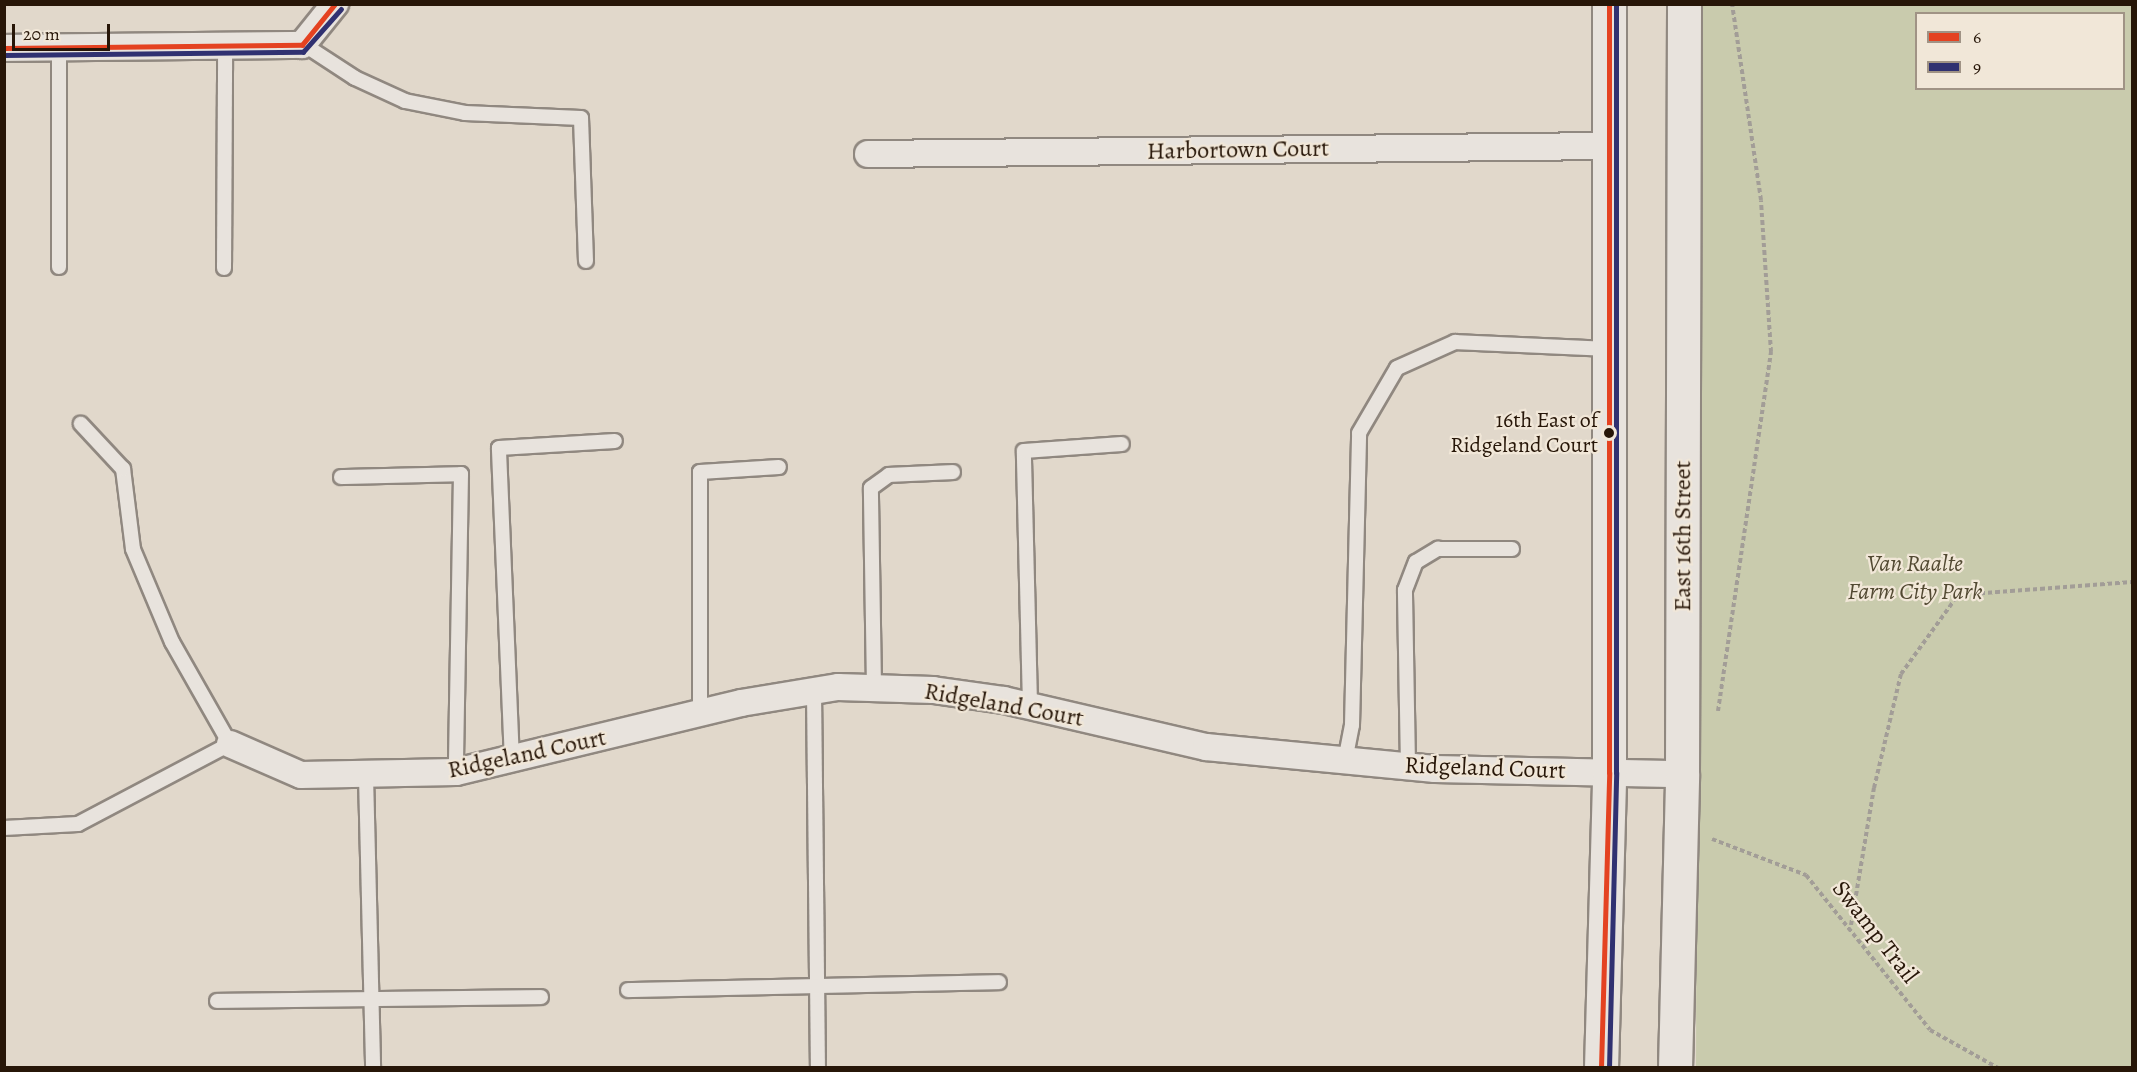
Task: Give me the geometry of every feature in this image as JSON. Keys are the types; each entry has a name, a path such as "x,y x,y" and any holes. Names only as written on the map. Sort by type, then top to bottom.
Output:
{"main road":[{"path":"1601,1068 1609,772 1609,4"},
{"name":"East 16th Street","path":"1675,1068 1682,774 1684,4"}],"street":[{"path":"4,48 225,49 303,44 335,4"},
{"name":"Harbortown Court","path":"868,154 1608,146"},
{"name":"Ridgeland Court","path":"230,744 301,775 366,776 456,772 512,761 700,713 814,691 874,688 933,690 1030,705 1206,747 1408,766 1682,774"}],"lane":[{"path":"303,44 356,78 405,101 465,112 581,118 586,261"},
{"path":"59,48 59,267"},
{"path":"224,268 225,49"},
{"path":"1345,760 1352,725 1359,433 1397,368 1455,342 1608,348"},
{"path":"4,828 78,824 230,744 172,642 133,549 123,469 81,424"},
{"path":"512,761 499,448 615,441"},
{"path":"1030,705 1024,451 1122,444"},
{"path":"700,713 700,472 779,467"},
{"path":"874,688 872,488 889,475 953,472"},
{"path":"341,477 461,474 456,772"},
{"path":"1408,766 1405,590 1416,562 1438,549 1512,549"},
{"path":"814,691 814,985 818,1068"},
{"path":"366,776 373,1068"},
{"path":"628,990 999,982"},
{"path":"217,1001 541,997"}],"path":[{"path":"1717,723 1771,352 1761,200 1732,4"},
{"path":"1851,925 1874,788 1901,674 1958,595 2133,582"},
{"path":"1711,850 1712,827"},
{"name":"Swamp Trail","path":"1711,838 1806,875 1851,925 1887,983 1930,1030 1998,1068"}],"green space":[{"name":"Van Raalte Farm City Park","path":"1699,5 2132,5 2132,1067 1696,1067"}],"transit line":[{"name":"6","path":"4,48 302,45 335,4"},
{"name":"6","path":"1601,1068 1609,773 1609,4"},
{"name":"9","path":"1609,1068 1616,773 1616,4"},
{"name":"9","path":"4,55 303,52 341,9"}],"place":[{"name":"16th East of Ridgeland Court","path":"1609,433"}]}
